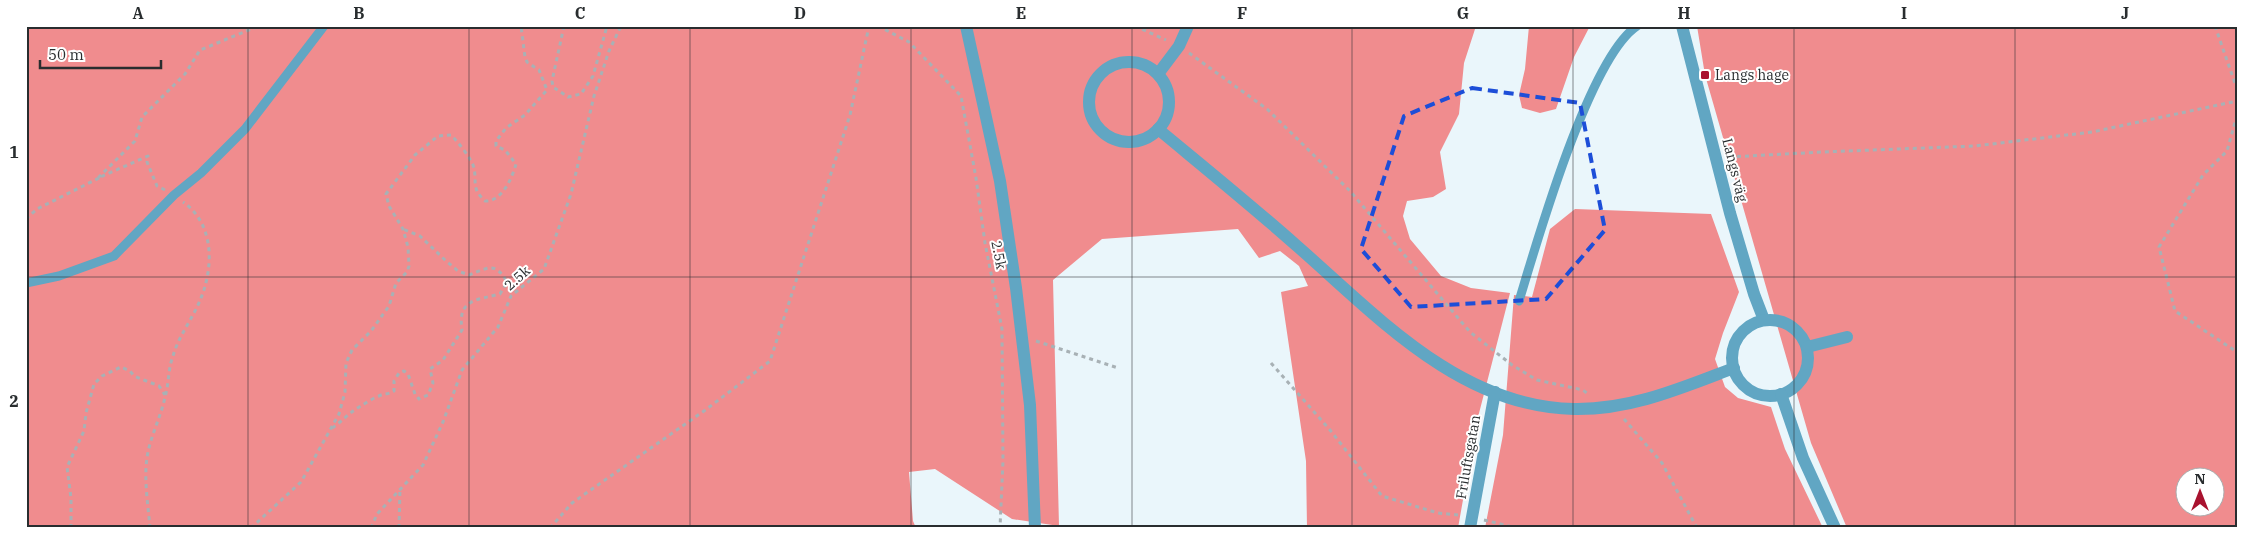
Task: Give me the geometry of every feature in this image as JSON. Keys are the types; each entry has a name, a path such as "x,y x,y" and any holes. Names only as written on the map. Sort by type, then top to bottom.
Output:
{"street":[{"path":"966,26 1000,181 1030,405 1035,528"},
{"path":"1158,74 1179,46 1188,26"},
{"name":"Langs väg","path":"1682,26 1716,158 1754,294 1764,320"},
{"path":"1128,62 1141,64 1158,74 1167,90 1169,102 1165,120 1158,129 1148,137 1136,141 1123,141 1110,137 1100,129 1093,118 1089,99 1092,87 1099,76 1116,65 1128,62"},
{"path":"1158,129 1282,232 1413,346 1464,378 1495,392 1512,399 1553,407 1611,407 1666,394 1734,368"},
{"path":"1764,320 1774,320 1788,324 1800,334 1807,347 1808,361 1804,376 1794,387 1781,394 1763,395 1750,390 1740,381 1734,368 1732,355 1738,338 1747,328 1764,320"},
{"path":"1807,347 1847,337"},
{"name":"Friluftsgatan","path":"1471,522 1495,392"},
{"path":"1781,394 1803,458 1834,528"}],"lane":[{"path":"26,283 59,276 114,256 174,195 201,172 245,129 324,26"},
{"path":"1519,301 1542,225 1594,88 1617,46 1637,26"}],"path":[{"path":"98,178 135,141 142,117 185,74 200,50 260,26"},
{"path":"250,528 301,482 342,404 345,392 346,363 352,350 371,331 389,306 396,283 407,272 409,266 408,247 403,229 389,206 386,194 415,155 438,136 451,134 472,162 474,169 473,181 485,201 497,198 509,182 516,164 505,150 496,146 496,141 506,128 525,115 548,90 539,70 527,62 521,26"},
{"path":"564,26 552,81 553,87 568,97 581,94 593,76 602,50 607,26"},
{"name":"2.5k","path":"370,528 377,514 423,465 443,422 462,370 498,327 511,296 544,269 571,194 594,96 609,51 621,26"},
{"path":"550,528 572,503 704,411 770,361 850,115 869,26"},
{"name":"2.5k","path":"878,26 909,42 961,96 976,178 985,243 1002,329 1003,461 1000,528"},
{"path":"1135,26 1179,46 1267,109 1350,191 1470,332 1512,365 1538,380 1583,390 1590,395"},
{"path":"2215,26 2237,89"},
{"path":"1716,158 1975,146 2092,132 2237,101"},
{"path":"2237,115 2227,151 2203,176 2159,247 2175,311 2237,352"},
{"path":"26,220 37,209 98,178 148,156 147,162 156,186 174,195 199,217 208,242 210,258 208,278 198,305 172,357 165,398 148,453 146,477 150,528"},
{"path":"330,430 345,420 348,415 379,395 389,394 394,391 394,381 399,373 404,371 408,374 415,394 419,399 428,395 433,383 430,369 443,360 462,330 460,320 464,308 474,299 500,294 507,282 498,269 491,267 469,275 458,271 420,236 403,229"},
{"path":"1021,336 1118,368"},
{"path":"1271,363 1330,430 1382,496 1471,522 1517,528"},
{"path":"71,528 68,467 84,431 86,413 94,384 102,376 121,367 130,370 134,376 159,386 164,392 165,398"},
{"path":"1611,407 1629,423 1662,463 1697,528"},
{"path":"399,528 400,488"}],"highlighted area":[{"path":"1472,88 1580,103 1605,230 1546,299 1411,307 1361,249 1404,116"}],"shaded area":[{"path":"26,26 1476,26 1464,63 1459,114 1440,152 1446,189 1433,197 1407,201 1403,216 1410,239 1441,276 1471,288 1510,293 1477,421 1458,528 1307,528 1306,461 1281,292 1308,286 1299,266 1280,251 1259,258 1238,229 1102,239 1053,280 1059,526 1012,519 935,469 909,472 913,521 916,528 26,528"},
{"path":"1529,26 1590,26 1574,57 1556,109 1540,113 1522,108 1519,95 1525,69"},
{"path":"1697,26 2237,26 2237,528 1847,528 1811,443 1705,75"},
{"path":"1575,209 1711,214 1739,292 1715,359 1725,387 1738,398 1771,407 1785,449 1823,528 1485,528 1503,435 1514,295 1532,297 1550,229"}],"place":[{"name":"Langs hage","path":"1705,75"}]}
